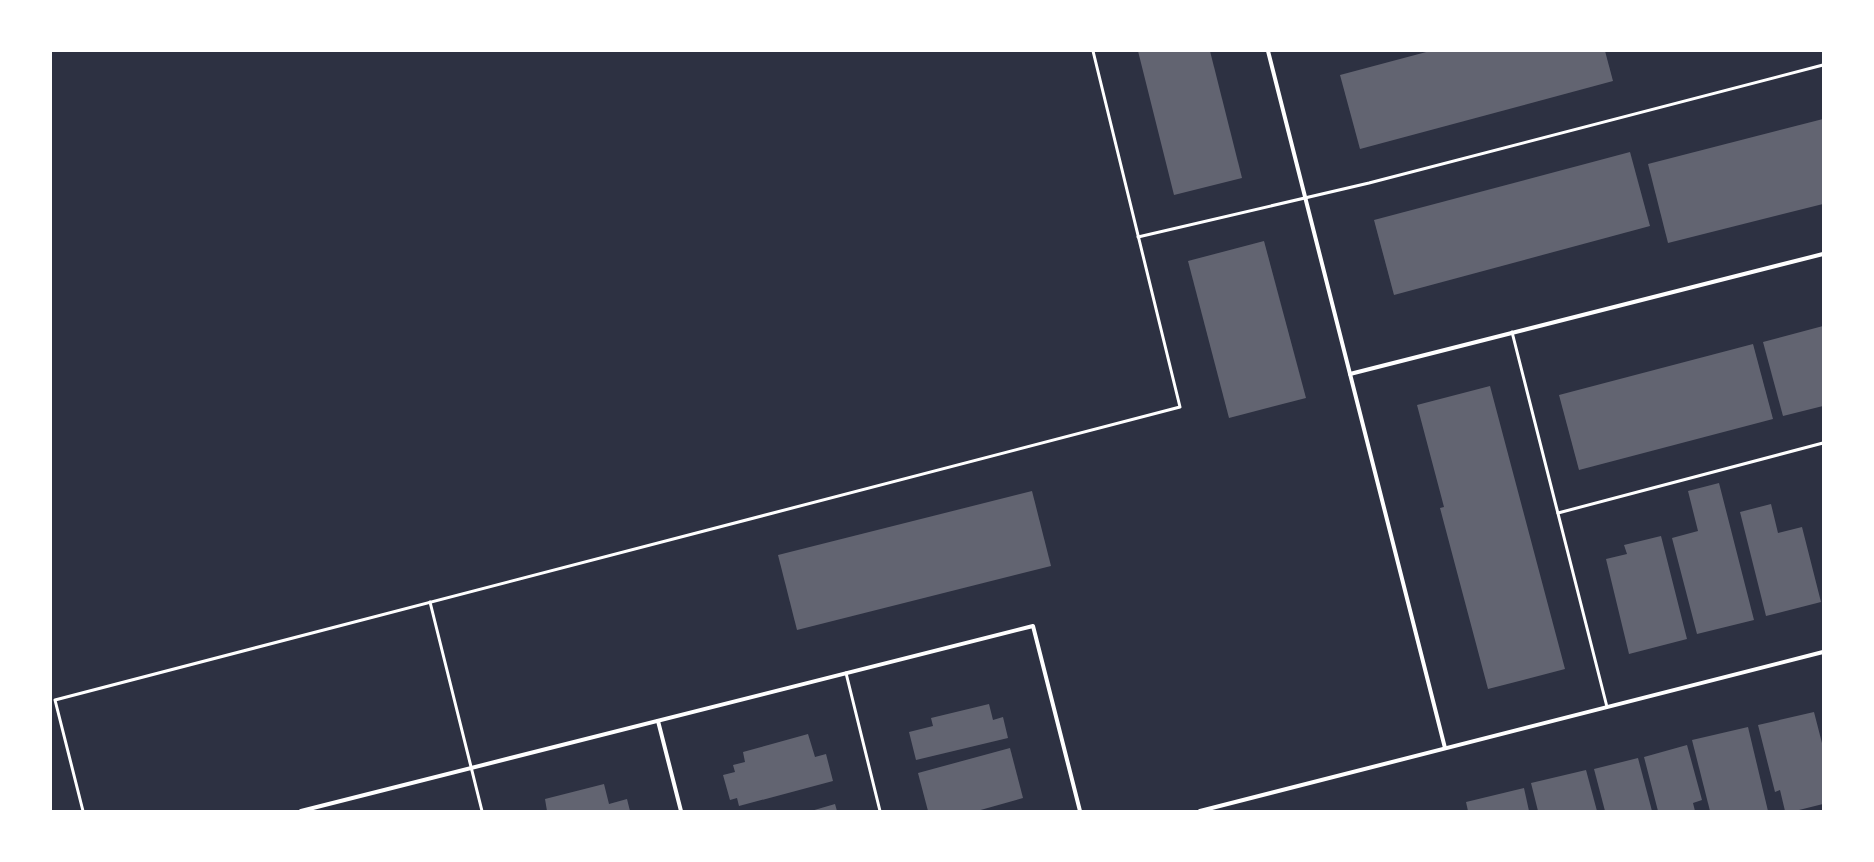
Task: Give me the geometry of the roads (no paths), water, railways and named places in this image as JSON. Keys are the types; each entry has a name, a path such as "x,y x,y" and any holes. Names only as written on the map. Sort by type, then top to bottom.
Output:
{"street":[{"path":"1268,51 1445,748"},
{"path":"1350,374 1823,254"},
{"path":"301,811 1033,626 1080,811"},
{"path":"1200,811 1823,652"},
{"path":"658,721 681,811"}],"lane":[{"path":"83,811 55,700 1180,407 1093,51"},
{"path":"1138,236 1369,183 1823,65"},
{"path":"1512,332 1607,707"},
{"path":"1558,513 1823,443"},
{"path":"430,602 482,811"},
{"path":"846,673 880,811"}]}
